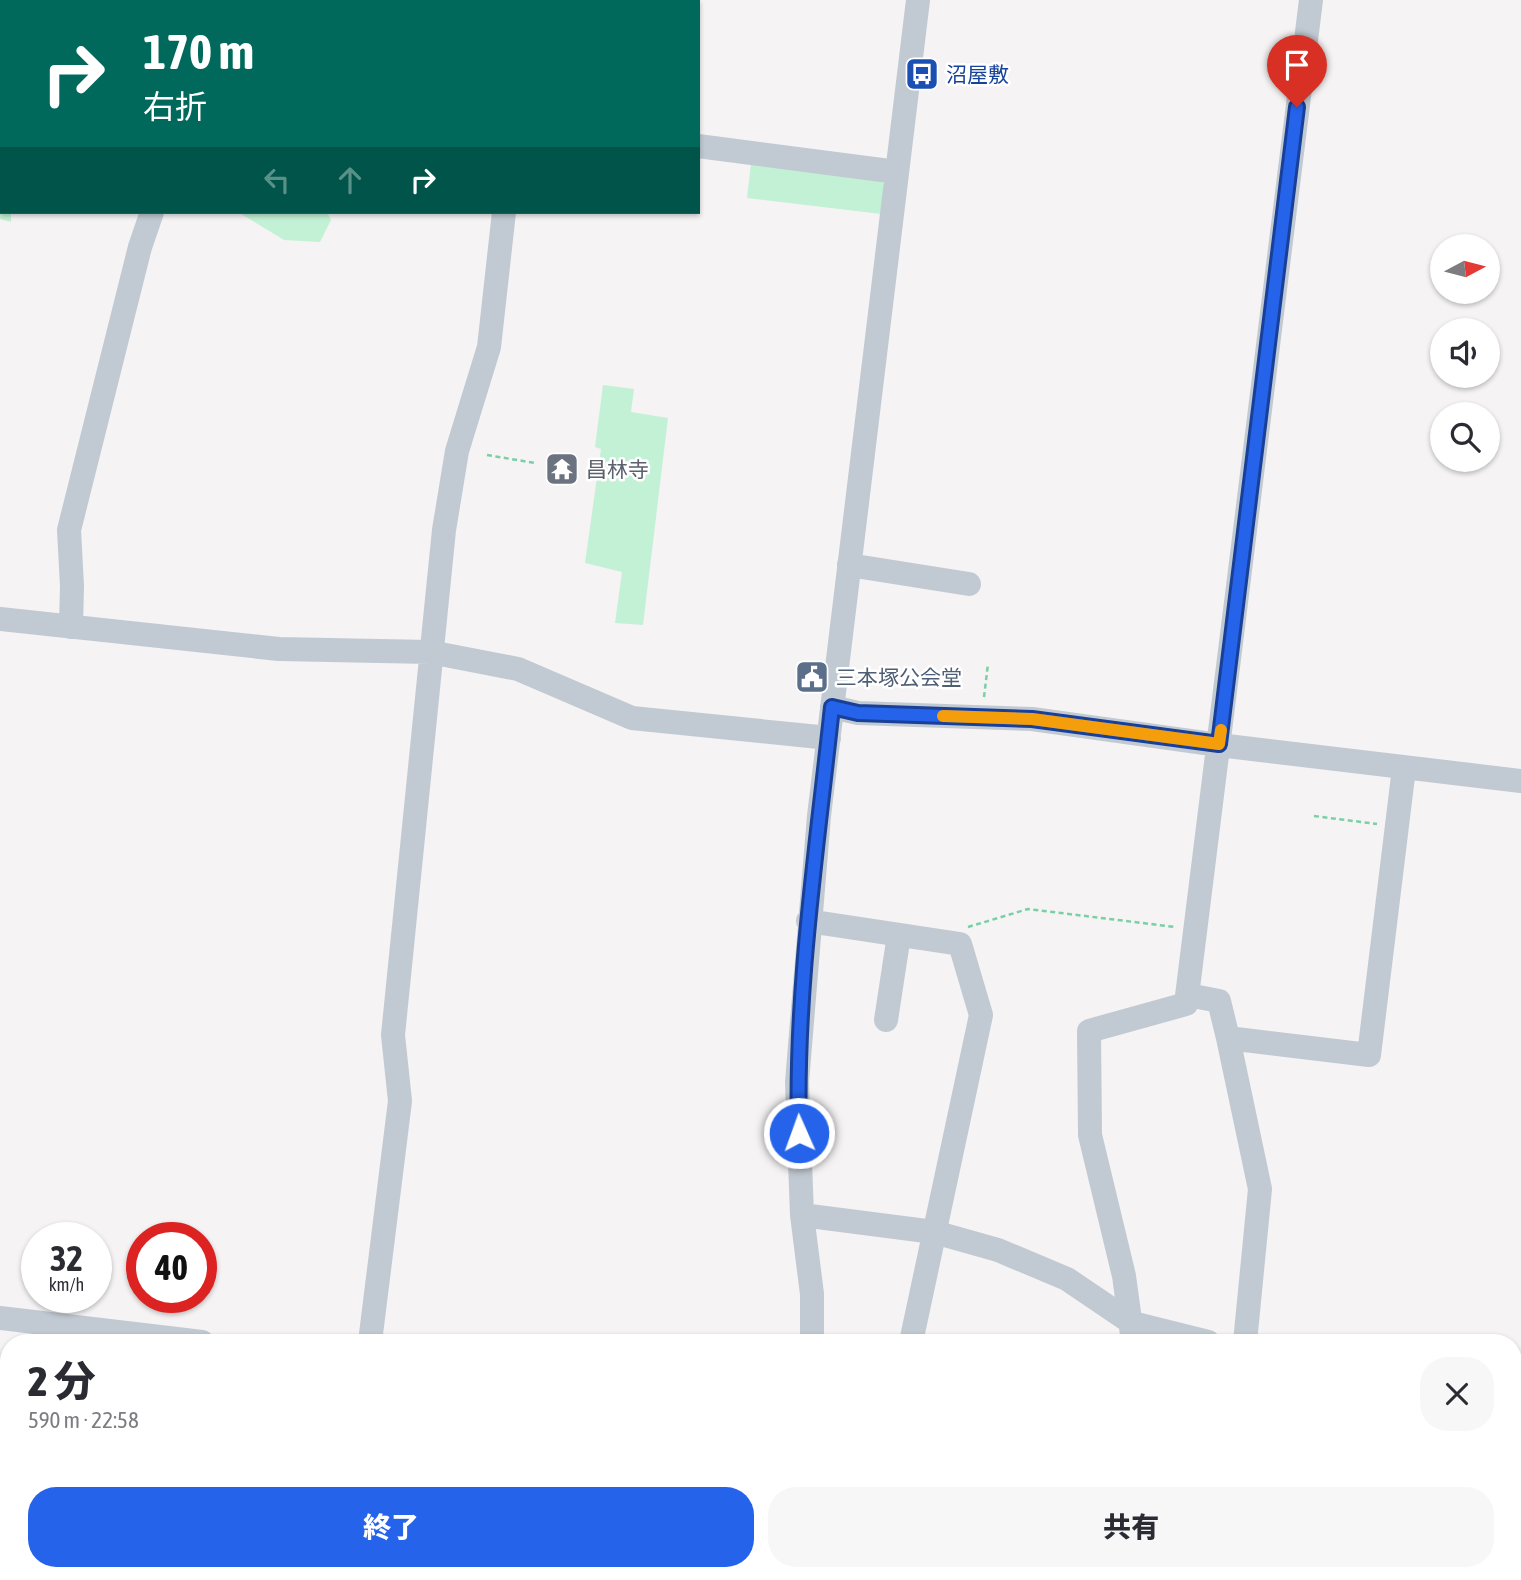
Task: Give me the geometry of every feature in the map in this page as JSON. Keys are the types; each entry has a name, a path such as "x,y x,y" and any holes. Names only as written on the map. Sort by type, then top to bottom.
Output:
{"street":[{"path":"812,1334 812,1294 802,1215 797,1082 808,921 918,0"},
{"path":"1133,1333 1124,1276 1090,1135 1089,1031 1186,1004 1188,995 1311,0"},
{"path":"700,146 897,172"},
{"path":"71,627 69,530 140,247 151,214"},
{"path":"371,1334 400,1101 393,1035 444,530 457,451 489,347 504,214"},
{"path":"849,565 969,584"},
{"path":"0,619 279,649 430,652 518,669 632,719 829,738"},
{"path":"832,707 858,713 1032,719 1521,781"},
{"path":"1228,1038 1369,1055 1404,768"},
{"path":"808,921 960,944 981,1015 913,1334"},
{"path":"886,1020 899,935"},
{"path":"1188,995 1219,1001 1260,1189 1246,1334"},
{"path":"802,1215 934,1232 998,1250 1067,1279 1133,1333"},
{"path":"0,1318 135,1334"}],"path":[{"path":"487,455 535,463"},
{"path":"982,717 988,664"},
{"path":"1314,816 1397,827"},
{"path":"954,943 966,927 1028,909 1196,930"}],"green space":[{"path":"751,164 880,179 884,184 881,214 747,198"},
{"path":"0,214 11,214 11,222 0,219"},
{"path":"241,214 328,214 331,220 320,242 284,240"},
{"path":"603,385 634,389 631,412 668,418 643,625 615,623 622,572 585,563 601,449 595,447"}],"slow traffic":[{"path":"943,716 1032,719 1219,744 1221,730"}],"place":[{"name":"沼屋敷","path":"922,74"},
{"name":"昌林寺","path":"562,469"},
{"name":"三本塚公会堂","path":"812,677"}],"route":[{"path":"799,1133 797,1082 808,921 832,707 858,713 1032,719 1219,744 1297,107"}]}
